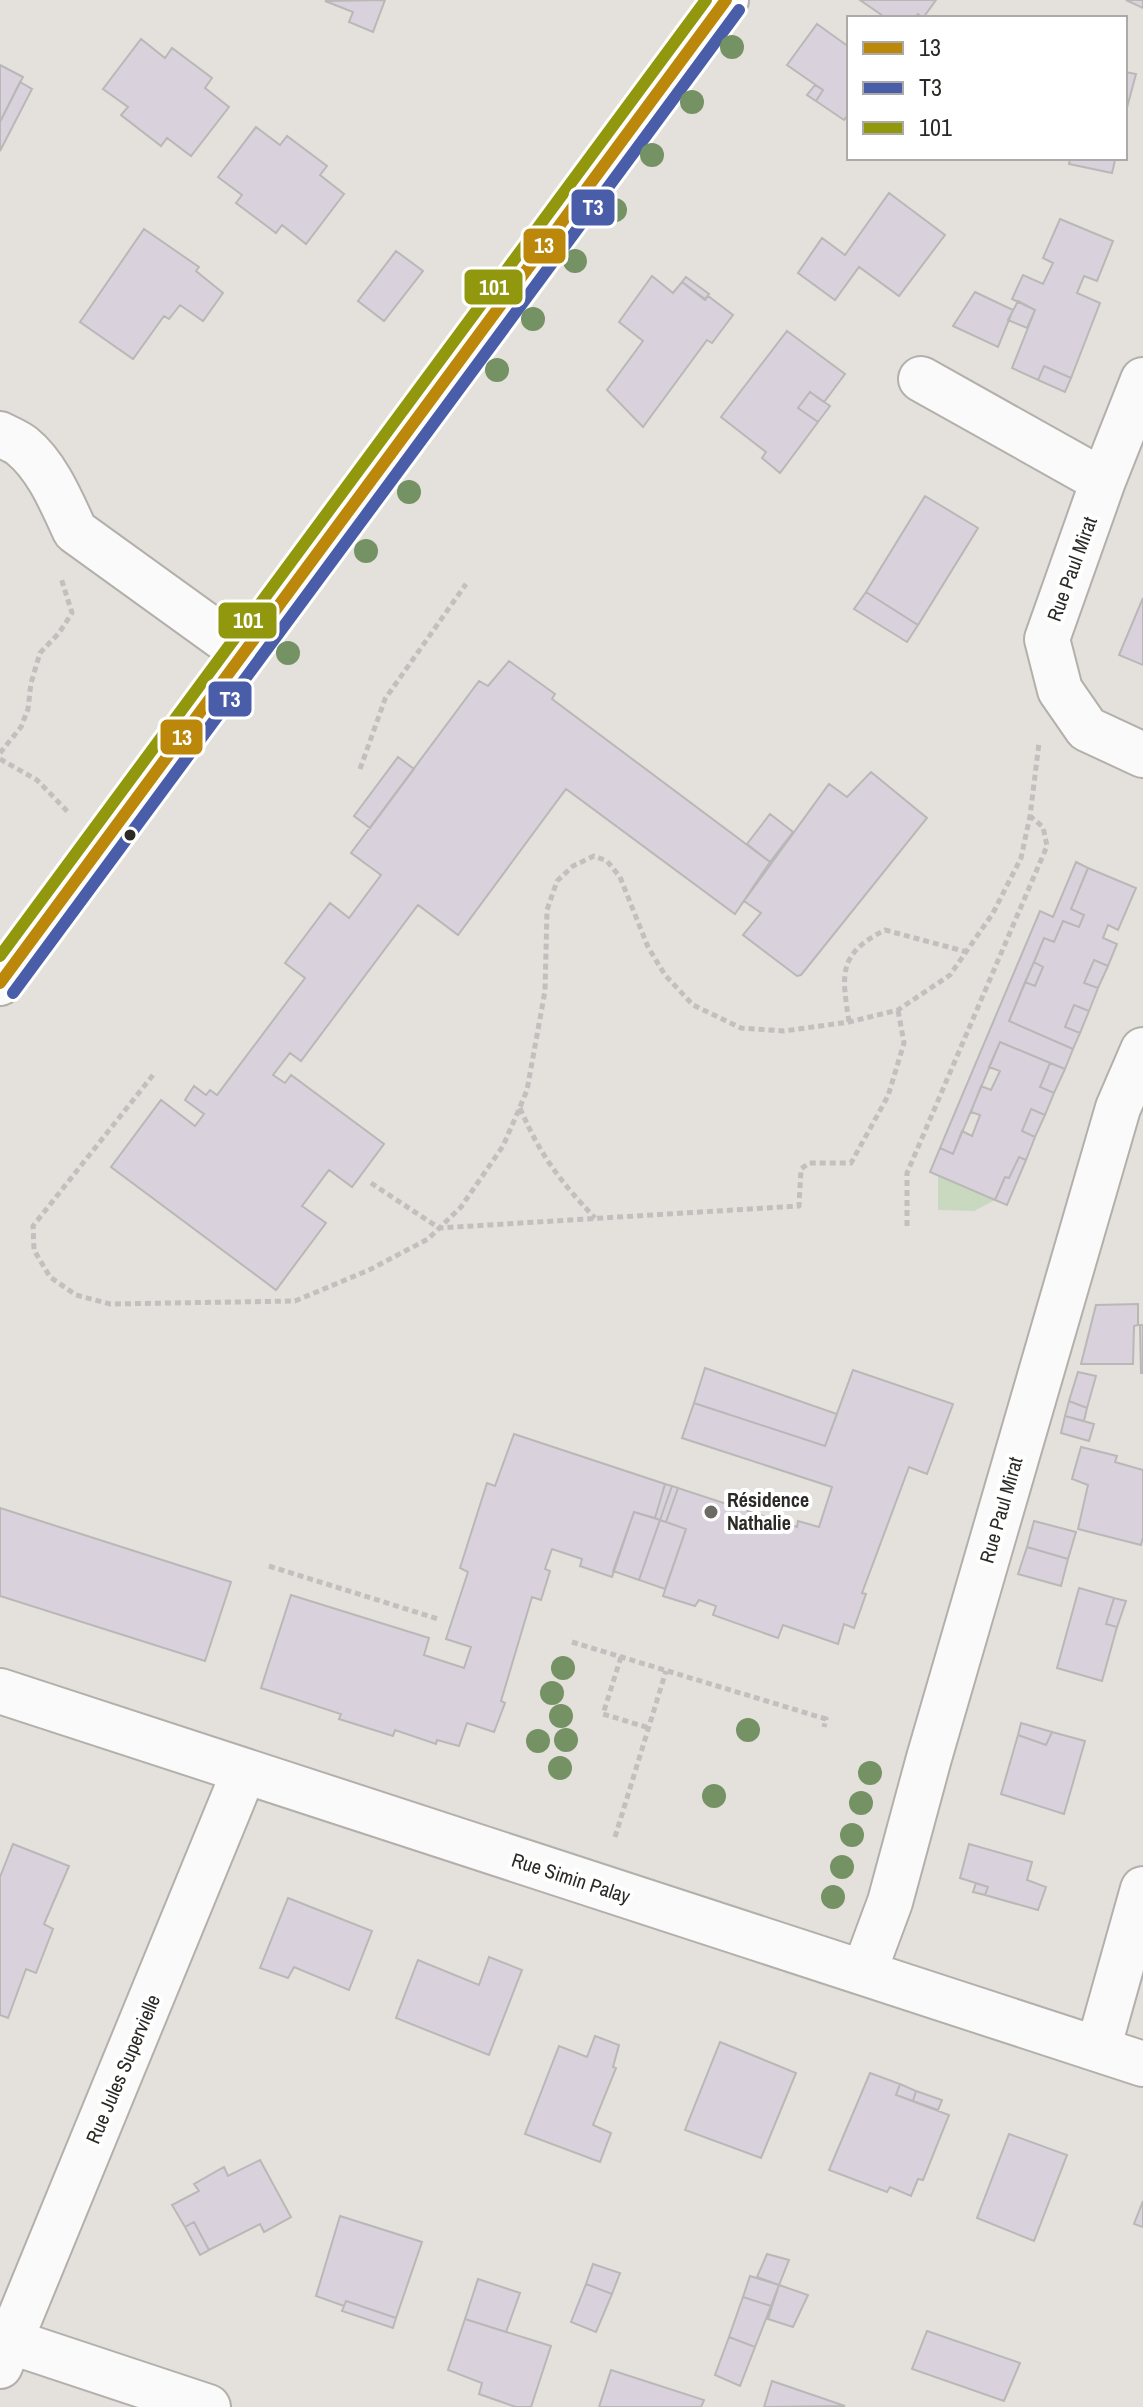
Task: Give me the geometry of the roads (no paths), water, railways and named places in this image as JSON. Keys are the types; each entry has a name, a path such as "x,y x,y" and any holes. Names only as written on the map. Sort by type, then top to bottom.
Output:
{"street":[{"path":"0,983 726,0"},
{"path":"921,379 1103,481"},
{"name":"Rue Paul Mirat","path":"1143,380 1103,481 1047,639 1060,690 1087,729 1143,755"},
{"path":"0,434 22,445 39,466 62,501 75,531 244,653"},
{"name":"Rue Paul Mirat","path":"864,1972 890,1902 1118,1108 1143,1050"},
{"name":"Rue Simin Palay","path":"0,1691 1143,2064"},
{"name":"Rue Jules Supervielle","path":"3,2349 244,1772"},
{"path":"1098,2049 1143,1889"},
{"path":"3,2349 208,2407"}],"place":[{"name":"Résidence Nathalie","path":"711,1512"}]}
